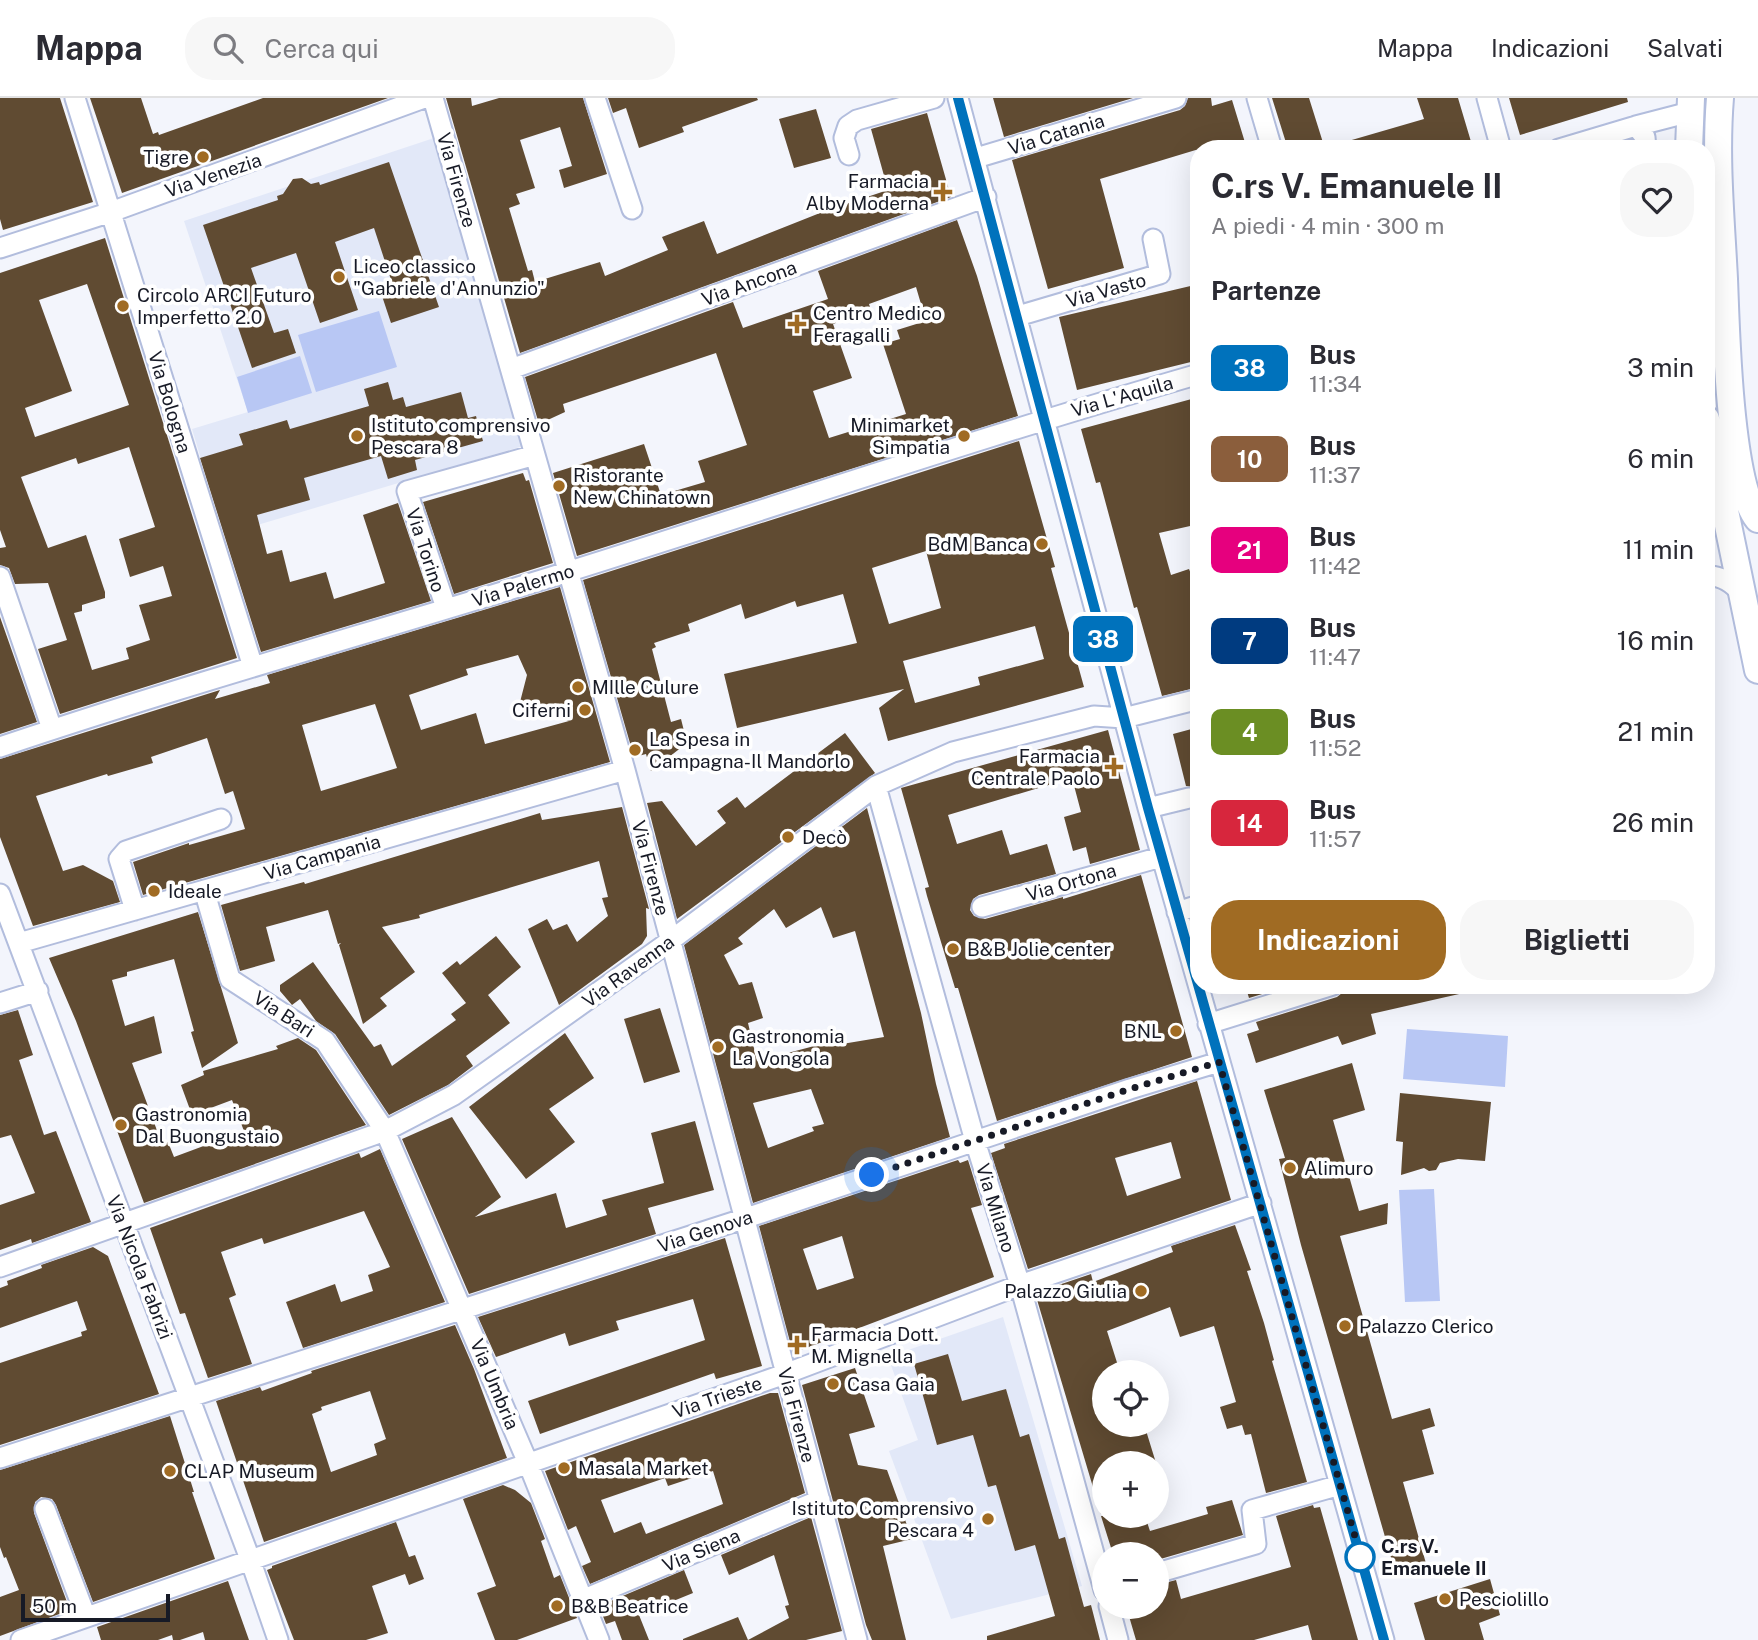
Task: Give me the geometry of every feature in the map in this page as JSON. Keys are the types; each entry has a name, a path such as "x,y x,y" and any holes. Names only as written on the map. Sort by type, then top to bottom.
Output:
{"main road":[{"path":"1720,98 1718,161 1729,380 1744,488 1750,507 1758,519"},
{"path":"1689,140 1690,105"},
{"path":"1715,462 1757,659"}],"street":[{"name":"Via Bologna","path":"75,98 253,667"},
{"name":"Via Venezia","path":"0,248 111,212 424,98"},
{"name":"Via Firenze","path":"433,98 625,770 743,1219 858,1640"},
{"path":"595,98 632,209"},
{"path":"849,155 844,138 848,126 857,120 934,98"},
{"path":"958,98 1190,959"},
{"name":"Via Catania","path":"976,158 1176,98"},
{"path":"1257,98 1269,140"},
{"path":"1487,98 1499,140"},
{"path":"1589,140 1636,126 1690,105"},
{"path":"1636,126 1645,140"},
{"name":"Via Ancona","path":"511,369 986,197"},
{"name":"Via Vasto","path":"1018,316 1160,274 1153,239"},
{"name":"Via L'Aquila","path":"1045,418 1190,377"},
{"name":"Via Palermo","path":"0,747 569,571 1045,418"},
{"name":"Via Torino","path":"446,608 407,491 535,455"},
{"path":"0,577 52,729"},
{"path":"1715,578 1735,585 1743,595"},
{"name":"Via Ravenna","path":"0,1268 385,1131 454,1095 670,941 876,786 953,752 1094,716 1124,718 1190,701"},
{"name":"Via Campania","path":"19,943 625,770"},
{"name":"Via Milano","path":"876,786 1092,1546"},
{"path":"1148,808 1189,798"},
{"path":"135,910 119,859 126,851 221,819"},
{"name":"Via Ortona","path":"982,907 1161,856"},
{"name":"Via Bari","path":"204,890 230,979 325,1041 385,1131"},
{"name":"Via Nicola Fabrizi","path":"0,894 278,1640"},
{"path":"1177,912 1190,908"},
{"path":"0,1003 38,991"},
{"path":"1200,994 1384,1640"},
{"path":"1208,1024 1304,994"},
{"name":"Via Genova","path":"0,1458 464,1310 1219,1062"},
{"name":"Via Umbria","path":"385,1131 464,1310 599,1640"},
{"name":"Via Trieste","path":"21,1640 785,1374 1020,1285 1261,1203"},
{"path":"1169,1569 1256,1544 1252,1510 1340,1485"},
{"name":"Via Siena","path":"582,1600 820,1500"},
{"path":"45,1508 86,1617"},
{"path":"1112,1619 1118,1640"}],"shaded area":[{"name":"Liceo classico \"Gabriele d'Annunzio\"","path":"434,138 523,446 224,535 192,429 248,412 184,221"},
{"path":"379,311 397,367 316,392 298,335"},
{"path":"300,356 312,393 248,413 237,377"},
{"path":"1407,1029 1508,1036 1505,1087 1403,1079"},
{"path":"1434,1189 1440,1301 1405,1302 1399,1190"},
{"name":"Istituto Comprensivo Pescara 4","path":"1003,1317 1082,1586 951,1619 889,1451 918,1440 888,1357"}],"building":[{"path":"0,98 60,98 93,202 3,230 0,219"},
{"path":"90,98 141,98 153,134 158,132 159,135 263,98 388,98 122,193"},
{"path":"446,98 471,98 472,106 499,98 583,98 607,174 564,188 559,170 572,166 560,127 520,140 535,188 516,194 520,204 509,208 528,271 532,270 535,282 600,262 605,276 668,250 662,237 704,221 717,254 825,211 888,190 871,129 927,113 951,197 520,353"},
{"path":"608,98 758,100 682,127 684,132 639,148 626,108 613,113"},
{"path":"993,98 1133,98 1004,137"},
{"path":"1188,98 1211,98 1212,106 1232,100 1244,140 1190,140 1190,152 1100,179 1124,268 1048,289 1012,160 1180,110"},
{"path":"1272,98 1309,98 1322,140 1285,140"},
{"path":"1417,98 1458,98 1471,140 1352,140 1424,119"},
{"path":"1509,98 1627,98 1628,102 1520,135"},
{"path":"816,109 831,158 794,168 779,119"},
{"path":"389,162 439,307 391,323 382,296 395,292 374,228 335,242 358,310 320,323 296,253 251,268 274,333 288,329 296,353 252,368 203,225 278,200 277,196 283,194 293,179 302,178 311,184 319,182 320,185"},
{"path":"957,220 977,276 1018,416 577,556 553,473 644,444 661,495 705,482 698,461 747,445 716,353 563,404 565,412 539,424 525,377 733,302 743,328 828,299 818,271","holes":["916,287 926,321 897,330 900,339 883,344 906,414 829,438 813,391 852,378 833,324 871,310 869,304"]},
{"path":"105,238 237,658 60,714 38,649 67,640 48,583 15,584 9,568 0,565 0,548 6,547 0,530 0,273","holes":["87,284 129,405 35,437 25,408 72,391 39,300","129,447 155,527 119,539 130,577 163,566 172,596 139,605 150,640 126,648 129,659 92,670 74,613 82,611 82,605 105,598 105,592 86,535 48,548 21,477 76,458 78,464"]},
{"path":"1190,286 1190,362 1077,390 1059,317"},
{"path":"388,382 393,400 403,397 406,407 461,392 468,418 476,416 483,441 415,460 417,470 388,479 381,456 304,478 310,500 257,515 267,554 282,550 290,582 326,572 334,599 385,583 363,515 398,503 431,601 261,652 200,458 243,445 239,434 287,420 290,429 369,406 364,389"},
{"path":"1190,399 1190,526 1159,533 1171,575 1189,569 1190,572 1190,689 1162,696 1137,607 1134,608 1100,482 1096,483 1081,429"},
{"path":"1019,441 1055,567 1051,568 1084,687 888,741 879,708 904,689 737,728 724,674 857,643 843,594 797,607 795,601 745,619 741,604 688,624 690,631 654,643 656,647 652,649 671,722 681,719 687,743 651,771 646,754 634,757 583,580","holes":["926,551 941,608 889,624 872,568","1035,626 1044,659 978,677 980,685 915,703 903,661"]},
{"path":"523,473 526,481 529,480 553,563 454,594 423,502"},
{"path":"560,587 610,762 143,895 133,862 189,843 245,829 233,791 225,794 207,738 151,757 153,763 36,796 63,871 83,865 113,881 120,902 33,926 0,837 0,759 220,690 215,699 270,683 267,675","holes":["518,655 527,675 520,702 569,721 485,744 476,713 421,730 409,695 468,675 466,669","375,704 397,768 321,791 302,725"]},
{"path":"0,617 37,722 0,734"},
{"path":"1190,729 1190,787 1186,786 1173,734"},
{"path":"1108,730 1140,850 1090,864 1086,847 1073,851 1064,817 1081,812 1072,778 948,815 957,844 1002,830 1010,855 1047,844 1056,874 979,895 973,899 970,910 974,916 985,919 1141,875 1192,1057 997,1121 958,988 955,988 927,896 925,888 929,887 901,788"},
{"path":"845,733 875,773 677,919 647,803 662,801 696,846 726,823 717,811 737,797 745,808"},
{"path":"622,807 649,909 646,908 647,936 642,944 559,1005 528,929 547,919 553,930 567,924 577,942 608,916 602,898 608,897 599,861 419,915 420,918 382,927 415,972 380,998 387,1006 363,1024 339,945 341,943 338,944 328,910 266,927 275,961 240,971 221,905 304,882 305,884 540,813 542,820"},
{"path":"867,808 921,1013 950,1137 753,1203 684,945","holes":["821,907 833,938 855,931 884,1037 842,1044 841,1039 757,1061 748,1023 763,1018 752,982 739,985 724,955 743,944 738,938 774,909 786,928","811,1089 824,1124 812,1127 814,1131 768,1148 753,1103"]},
{"path":"198,912 238,1043 202,1068 174,959 127,972 127,976 112,980 125,1026 154,1016 162,1053 132,1063 162,1144 168,1142 174,1157 244,1131 232,1100 192,1115 181,1085 204,1075 203,1071 278,1049 276,1046 298,1038 316,1050 366,1125 144,1203 76,1021 49,958"},
{"path":"496,936 521,967 488,995 510,1023 466,1056 473,1066 448,1085 389,1115 335,1034 316,1021 300,999 292,1005 280,991 280,985 313,962 374,1047 381,1044 392,1066 456,1020 451,1014 466,1003 442,973 457,961 460,965"},
{"path":"1341,994 1459,994 1371,1014 1376,1034 1342,1045 1338,1036 1256,1063 1247,1034 1259,1030 1256,1022"},
{"path":"660,1008 680,1072 644,1083 624,1019"},
{"path":"18,1010 33,1055 19,1060 44,1135 56,1131 91,1222 32,1243 31,1239 0,1250 0,1205 35,1193 11,1135 0,1138 0,1015"},
{"path":"565,1033 594,1078 549,1109 575,1142 526,1179 469,1107"},
{"path":"1352,1063 1365,1110 1333,1120 1359,1211 1388,1203 1387,1224 1340,1236 1392,1419 1430,1408 1435,1426 1422,1430 1434,1474 1403,1482 1427,1567 1396,1575 1301,1245 1279,1159 1285,1158 1264,1090"},
{"path":"1197,1081 1231,1200 1028,1269 991,1153 1005,1148 1004,1144","holes":["1171,1142 1181,1178 1127,1196 1115,1158"]},
{"path":"1400,1093 1491,1102 1485,1161 1458,1159 1440,1163 1436,1170 1429,1171 1424,1168 1401,1175 1403,1142 1396,1141"},
{"path":"452,1117 501,1197 475,1217 556,1193 566,1228 607,1215 602,1200 664,1183 651,1133 695,1121 714,1190 648,1208 656,1234 469,1294 402,1139"},
{"path":"380,1149 445,1302 303,1348 286,1302 335,1284 341,1302 373,1291 368,1275 390,1267 364,1211 264,1244 262,1238 221,1252 236,1295 229,1298 252,1364 208,1378 185,1313 180,1314 150,1228 359,1153 361,1158"},
{"path":"958,1160 960,1163 968,1160 982,1205 971,1208 994,1277 793,1353 759,1226","holes":["842,1236 854,1278 817,1290 803,1249"]},
{"path":"1235,1225 1251,1270 1247,1271 1264,1323 1274,1360 1272,1361 1307,1482 1266,1493 1251,1434 1245,1435 1242,1425 1227,1429 1220,1407 1236,1402 1214,1326 1180,1337 1170,1307 1107,1331 1116,1360 1092,1360 1092,1437 1148,1437 1152,1451 1092,1451 1092,1484 1035,1293 1091,1274 1093,1282 1173,1252 1171,1246"},
{"path":"725,1238 762,1366 716,1379 714,1373 540,1434 528,1401 705,1340 693,1299 616,1321 619,1330 569,1346 565,1333 496,1357 478,1317"},
{"path":"93,1247 108,1256 159,1394 0,1445 0,1363 82,1336 81,1332 87,1330 77,1301 0,1328 0,1288 8,1285 7,1281 42,1268 41,1265"},
{"path":"455,1325 507,1458 264,1542 216,1401 260,1387 262,1391 312,1373 311,1371","holes":["370,1391 386,1439 374,1444 377,1455 331,1472 312,1414 322,1410 321,1407"]},
{"path":"948,1354 962,1401 1006,1389 1020,1437 1029,1434 1059,1539 1065,1537 1084,1607 1091,1605 1092,1619 1095,1619 1100,1640 987,1640 987,1636 1055,1616 1035,1545 1015,1551 996,1485 988,1487 973,1435 937,1445 914,1364"},
{"path":"855,1368 875,1427 849,1434 858,1465 887,1470 912,1539 883,1546 906,1640 872,1640 802,1385"},
{"path":"770,1393 778,1393 805,1493 590,1584 582,1566 591,1562 576,1526 568,1530 545,1471","holes":["713,1471 723,1504 646,1534 641,1522 614,1533 601,1500 665,1478 668,1486"]},
{"path":"170,1416 215,1559 93,1602 56,1505 52,1499 41,1497 35,1502 34,1513 70,1610 0,1636 0,1597 19,1590 0,1547 0,1470"},
{"path":"503,1485 515,1490 531,1503 545,1539 541,1541 554,1578 560,1575 577,1618 517,1640 495,1640 477,1593 496,1586 463,1499"},
{"path":"1232,1500 1243,1535 1169,1557 1169,1542 1109,1542 1105,1528 1149,1528 1150,1531 1169,1528 1169,1525 1208,1514 1206,1507"},
{"path":"1313,1505 1314,1508 1320,1507 1358,1640 1312,1640 1308,1625 1254,1640 1136,1640 1130,1619 1169,1619 1169,1582 1176,1580 1181,1599 1291,1567 1276,1516"},
{"path":"811,1517 842,1631 806,1640 748,1640 789,1618 785,1606 789,1605 774,1555 729,1575 721,1555"},
{"path":"396,1522 409,1557 415,1555 424,1579 409,1585 405,1574 372,1586 388,1633 366,1640 294,1640 267,1570"},
{"path":"684,1570 693,1593 639,1615 649,1640 622,1640 615,1621 606,1624 599,1606"},
{"path":"1490,1579 1500,1615 1479,1623 1484,1640 1425,1640 1414,1603"},
{"path":"228,1581 249,1640 205,1640 203,1632 180,1640 173,1640 172,1635 158,1640 101,1640 97,1627"},
{"path":"738,1617 748,1640 683,1640 683,1639"}],"bus line":[{"name":"38","path":"958,98 1190,959"},
{"name":"38","path":"1200,994 1384,1640"}],"place":[{"name":"Tigre","path":"203,157"},
{"name":"Farmacia Alby Moderna","path":"943,192"},
{"name":"Liceo classico \"Gabriele d'Annunzio\"","path":"339,277"},
{"name":"Circolo ARCI Futuro Imperfetto 2.0","path":"123,306"},
{"name":"Centro Medico Feragalli","path":"797,324"},
{"name":"Istituto comprensivo Pescara 8","path":"357,436"},
{"name":"Minimarket Simpatia","path":"964,436"},
{"name":"Ristorante New Chinatown","path":"559,486"},
{"name":"BdM Banca","path":"1042,544"},
{"name":"MIlle Culure","path":"578,687"},
{"name":"Ciferni","path":"585,710"},
{"name":"La Spesa in Campagna-Il Mandorlo","path":"635,750"},
{"name":"Farmacia Centrale Paolo","path":"1114,767"},
{"name":"Decò","path":"788,837"},
{"name":"Ideale","path":"154,891"},
{"name":"B&B Jolie center","path":"953,949"},
{"name":"BNL","path":"1176,1031"},
{"name":"Gastronomia La Vongola","path":"718,1047"},
{"name":"Gastronomia Dal Buongustaio","path":"121,1125"},
{"name":"Alimuro","path":"1290,1168"},
{"name":"Palazzo Giulia","path":"1141,1291"},
{"name":"Palazzo Clerico","path":"1345,1326"},
{"name":"Farmacia Dott. M. Mignella","path":"797,1345"},
{"name":"Casa Gaia","path":"833,1384"},
{"name":"Masala Market","path":"564,1468"},
{"name":"CLAP Museum","path":"170,1471"},
{"name":"Istituto Comprensivo Pescara 4","path":"988,1519"},
{"name":"C.rs V. Emanuele II","path":"1360,1557"},
{"name":"Pesciolillo","path":"1445,1599"},
{"name":"B&B Beatrice","path":"557,1606"}],"route":[{"path":"872,1175 1219,1062 1362,1561 1360,1557"}]}
